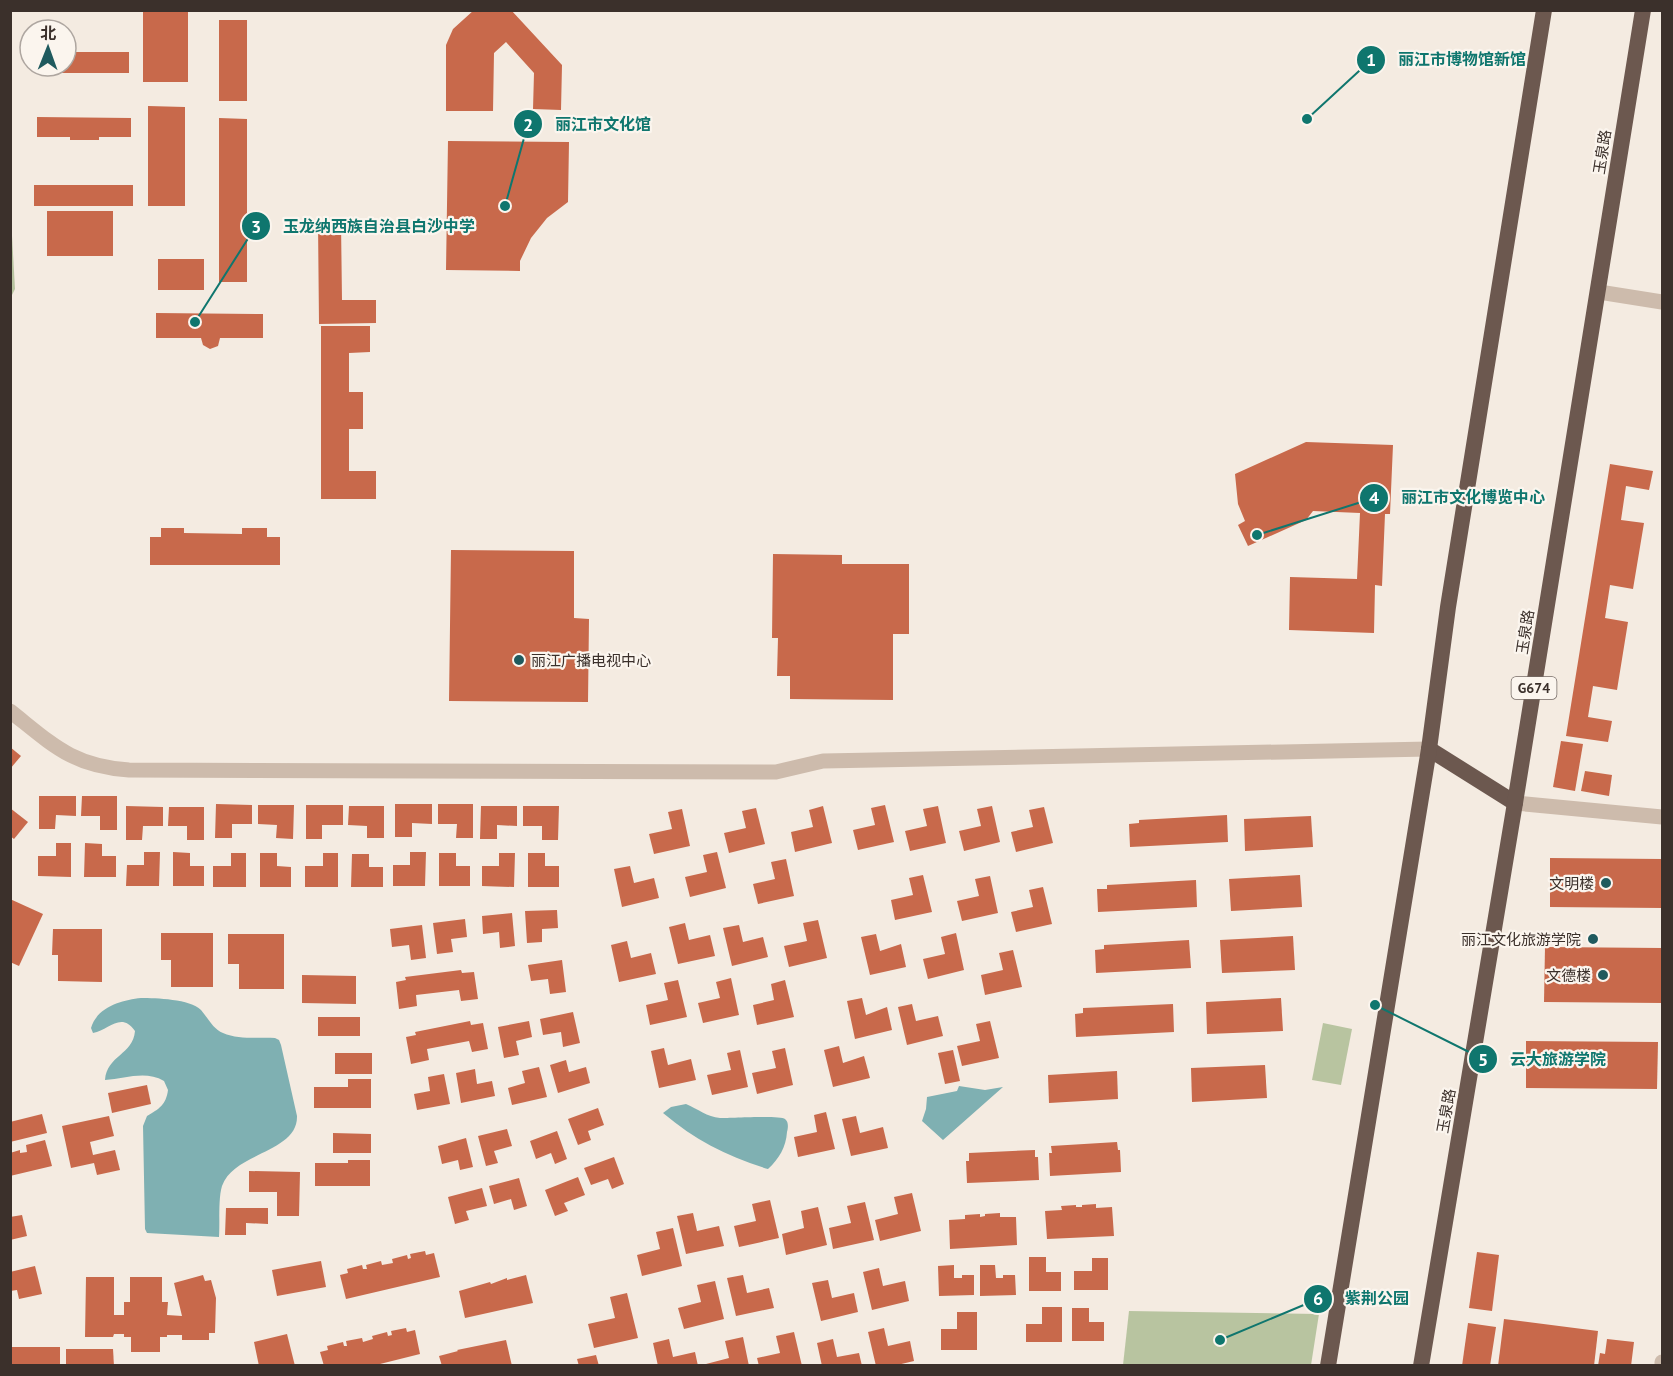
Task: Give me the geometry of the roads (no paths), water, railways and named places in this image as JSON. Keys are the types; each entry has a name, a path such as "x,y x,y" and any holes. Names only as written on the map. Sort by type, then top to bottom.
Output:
{"highway":[{"path":"1328,1365 1429,749 1448,607 1544,10"},
{"name":"玉泉路","path":"1421,1365 1599,292 1643,10"},
{"path":"1429,749 1515,803"}],"street":[{"path":"1599,292 1662,302"},
{"path":"10,711 67,754 100,766 129,770 776,772 823,761 1429,749"},
{"path":"1515,803 1662,817"}],"water":[{"path":"141,998 189,1003 201,1010 213,1026 223,1033 242,1037 275,1038 281,1045 297,1116 295,1128 287,1138 239,1166 229,1175 221,1191 219,1237 147,1233 145,1229 143,1126 147,1116 164,1103 168,1090 164,1081 150,1076 105,1080 110,1065 130,1045 135,1031 125,1022 115,1023 93,1033 91,1028 104,1010 118,1003"},
{"path":"959,1086 985,1090 1003,1087 943,1140 922,1121 927,1097 957,1091"},
{"path":"686,1104 720,1118 785,1119 788,1129 781,1152 768,1169 712,1147 663,1113 671,1107"}],"place":[{"name":"丽江市博物馆新馆","path":"1307,119"},
{"name":"丽江市文化馆","path":"505,206"},
{"name":"玉龙纳西族自治县白沙中学","path":"195,322"},
{"name":"丽江市文化博览中心","path":"1257,535"},
{"name":"丽江广播电视中心","path":"519,660"},
{"name":"文明楼","path":"1606,883"},
{"name":"丽江文化旅游学院","path":"1593,939"},
{"name":"文德楼","path":"1603,975"},
{"name":"云大旅游学院","path":"1375,1005"},
{"name":"紫荆公园","path":"1220,1340"}]}
